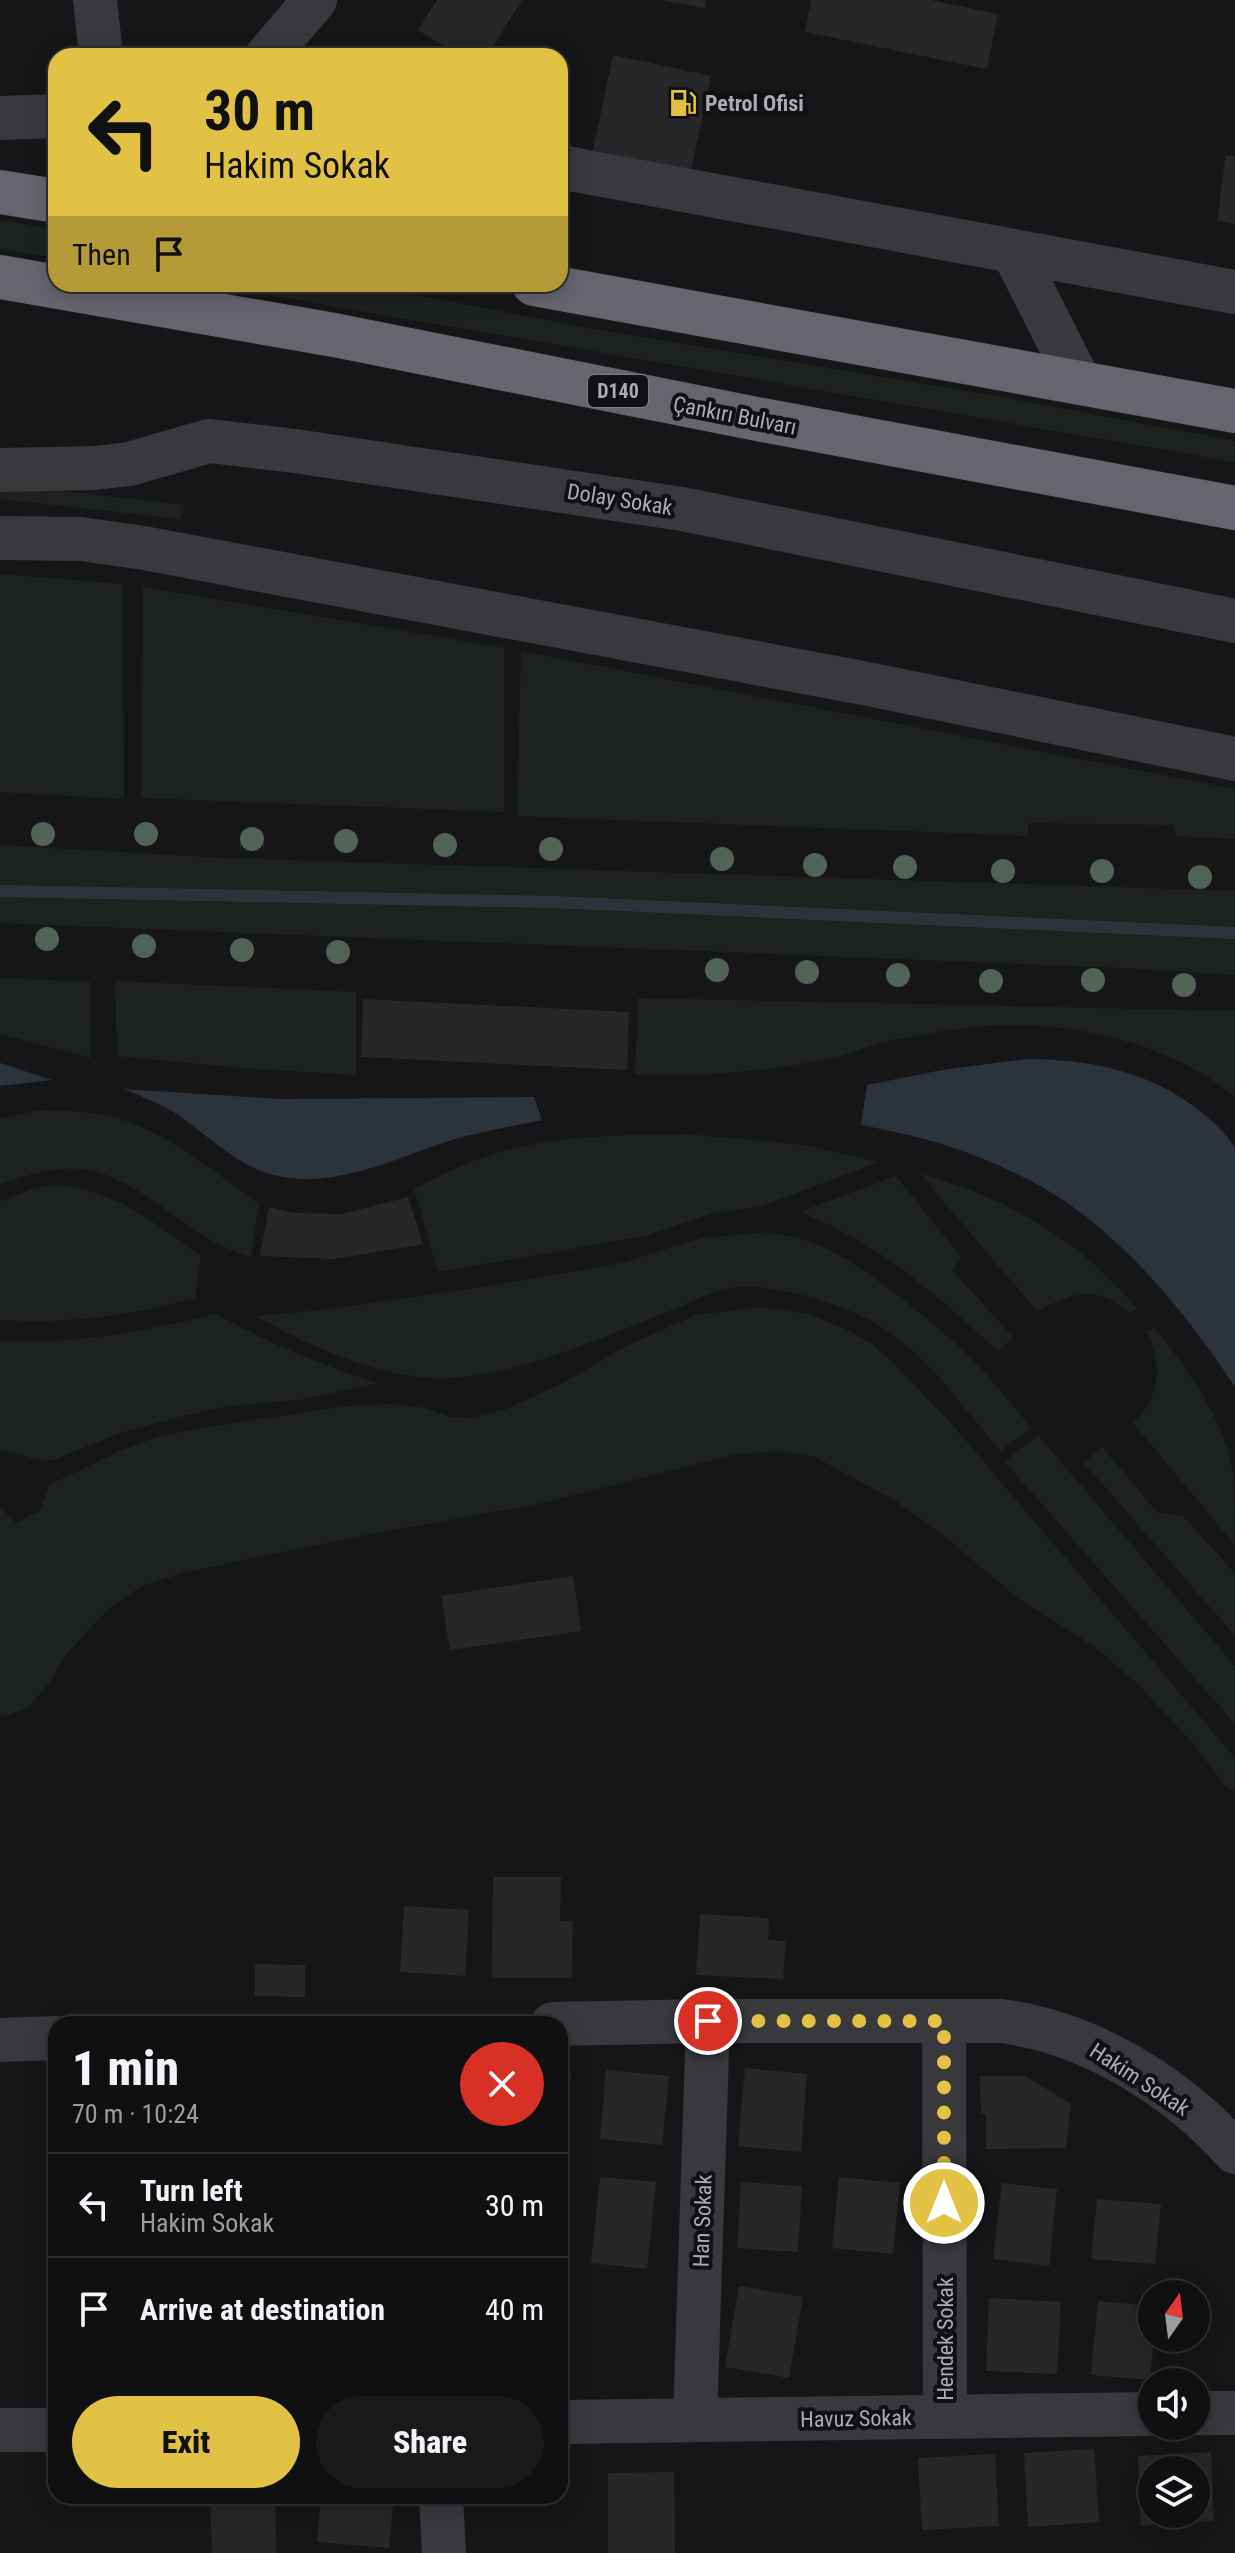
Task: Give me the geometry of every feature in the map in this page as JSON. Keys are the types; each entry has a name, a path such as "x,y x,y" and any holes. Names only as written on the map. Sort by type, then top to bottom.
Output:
{"highway":[{"path":"0,192 48,200"},
{"name":"Çankırı Bulvarı","path":"0,277 48,285"},
{"path":"568,290 1235,411"},
{"name":"Çankırı Bulvarı","path":"86,292 334,335 757,419 1235,508"}],"street":[{"path":"95,0 100,48"},
{"path":"274,48 315,0"},
{"path":"0,118 48,116"},
{"path":"568,168 1235,292"},
{"path":"1013,251 1079,382"},
{"name":"Dolay Sokak","path":"0,470 95,468 129,464 209,441 295,451 682,509 1235,621"},
{"path":"0,538 81,539 200,558 868,684 1235,759"},
{"name":"Han Sokak","path":"695,2420 708,2021"},
{"name":"Hendek Sokak","path":"944,2021 945,2417"},
{"name":"Hakim Sokak","path":"568,2024 1001,2021 1036,2025 1083,2042 1122,2062 1175,2099 1222,2137 1235,2152"},
{"path":"0,2040 48,2038"},
{"path":"1210,2413 1235,2413"},
{"name":"Havuz Sokak","path":"568,2422 1138,2414"},
{"path":"0,2430 48,2430"},
{"path":"441,2504 444,2553"}],"shaded area":[{"path":"0,220 48,228 48,257 0,249"},
{"path":"251,292 399,292 599,330 1002,397 1235,441 1235,462"},
{"path":"0,485 185,505 180,519 0,499"},
{"path":"0,574 123,584 124,799 0,792"},
{"path":"143,587 504,648 504,812 141,798"},
{"path":"521,651 1235,789 1235,839 1177,836 1173,825 1028,823 1029,836 517,816"},
{"path":"0,845 223,858 1235,891 1235,975 0,923"},
{"path":"0,978 90,982 91,1058 0,1034"},
{"path":"115,981 356,992 356,1075 117,1056"},
{"path":"638,998 1235,1011 1235,1097 1182,1062 1153,1050 1092,1033 1035,1025 980,1026 923,1034 829,1059 757,1070 683,1075 635,1074"},
{"path":"1026,1059 1096,1065 1140,1077 1182,1098 1211,1120 1232,1143 1235,1148 1235,1387 1159,1287 1114,1241 1066,1202 1025,1178 966,1152 918,1137 861,1125 867,1085 942,1070"},
{"path":"0,1063 52,1080 0,1086"},
{"path":"124,1089 280,1099 534,1097 542,1120 447,1141 349,1174 305,1179 283,1177 250,1166 180,1116"},
{"path":"39,1110 83,1112 115,1118 162,1137 195,1158 259,1203 251,1257 213,1241 135,1189 99,1173 59,1169 0,1184 0,1119"},
{"path":"686,1134 804,1145 879,1162 759,1207 713,1213 645,1236 438,1272 414,1189 473,1161 541,1143 589,1137"},
{"path":"920,1174 982,1195 1039,1224 1091,1262 1137,1308 1130,1314 1106,1298 1085,1294 1037,1311"},
{"path":"896,1176 962,1258 952,1270 1014,1338 998,1351 929,1290 881,1254 800,1212"},
{"path":"55,1184 97,1193 116,1201 201,1256 195,1298 147,1310 98,1317 49,1321 0,1320 0,1201"},
{"path":"769,1232 823,1247 882,1284 966,1354 1031,1428 1000,1451 924,1361 888,1331 839,1307 770,1289 739,1287 720,1291 550,1357 460,1377 432,1378 363,1365 297,1338 256,1316 322,1310 503,1284 621,1263 702,1238"},
{"path":"761,1307 808,1314 844,1328 872,1344 891,1361 951,1423 1235,1758 1235,1792 1223,1784 1196,1747 1139,1685 1095,1647 1019,1599 943,1535 896,1501 815,1457 777,1451 737,1454 538,1504 186,1572 140,1587 108,1609 63,1658 51,1681 29,1707 0,1715 0,1507 16,1523 40,1511 49,1485 157,1437 207,1427 348,1406 390,1404 420,1407 451,1417 471,1418 504,1410 563,1383 628,1345 696,1315"},
{"path":"216,1314 295,1353 378,1383 299,1400 229,1406 186,1415 120,1433 53,1460 43,1461 0,1449 0,1341 55,1341 109,1335"},
{"path":"1154,1327 1204,1397 1223,1435 1234,1477 1235,1545 1133,1423 1154,1392 1157,1368 1147,1332"},
{"path":"1038,1435 1235,1666 1235,1724 1005,1462"},
{"path":"1102,1447 1157,1512 1183,1516 1235,1573 1235,1636 1084,1463"}],"building":[{"path":"437,0 522,0 492,48 447,48 418,30"},
{"path":"660,0 706,0 705,8"},
{"path":"811,0 931,0 998,14 987,69 805,32"},
{"path":"613,55 711,76 691,171 593,150"},
{"path":"1226,155 1235,156 1235,224 1217,221"},
{"path":"363,999 629,1012 627,1070 361,1057"},
{"path":"408,1197 423,1244 335,1259 260,1256 269,1207 293,1213 342,1214"},
{"path":"573,1576 581,1631 450,1650 441,1596"},
{"path":"493,1877 561,1877 560,1921 573,1921 572,1978 492,1978"},
{"path":"404,1906 469,1910 465,1976 400,1972"},
{"path":"700,1914 769,1918 768,1940 786,1941 783,1979 696,1975"},
{"path":"255,1964 305,1965 305,1997 255,1996"},
{"path":"745,2068 807,2074 801,2152 738,2146"},
{"path":"606,2070 669,2076 662,2145 600,2139"},
{"path":"980,2076 1025,2076 1071,2104 1066,2148 986,2149 986,2114 981,2114"},
{"path":"600,2177 656,2182 647,2269 591,2263"},
{"path":"839,2177 900,2183 893,2254 832,2248"},
{"path":"741,2182 802,2186 798,2252 737,2248"},
{"path":"1002,2183 1057,2189 1049,2266 993,2259"},
{"path":"1097,2199 1161,2204 1155,2264 1091,2259"},
{"path":"739,2286 803,2297 789,2378 725,2367"},
{"path":"989,2298 1061,2302 1057,2374 986,2371"},
{"path":"1098,2301 1138,2305 1138,2352 1153,2352 1151,2368 1138,2368 1138,2379 1091,2375"},
{"path":"1094,2449 1099,2522 1028,2527 1024,2453"},
{"path":"1211,2452 1214,2521 1210,2521 1210,2456 1138,2456"},
{"path":"995,2454 999,2526 922,2530 918,2458"},
{"path":"674,2472 675,2553 608,2553 608,2473"},
{"path":"210,2504 275,2504 276,2553 212,2553"},
{"path":"320,2504 393,2504 389,2548 317,2542"}],"waterway":[{"path":"0,891 554,902 1235,933"}],"place":[{"name":"Petrol Ofisi","path":"683,103"}],"route":[{"path":"708,2021 944,2021 944,2203"}]}
